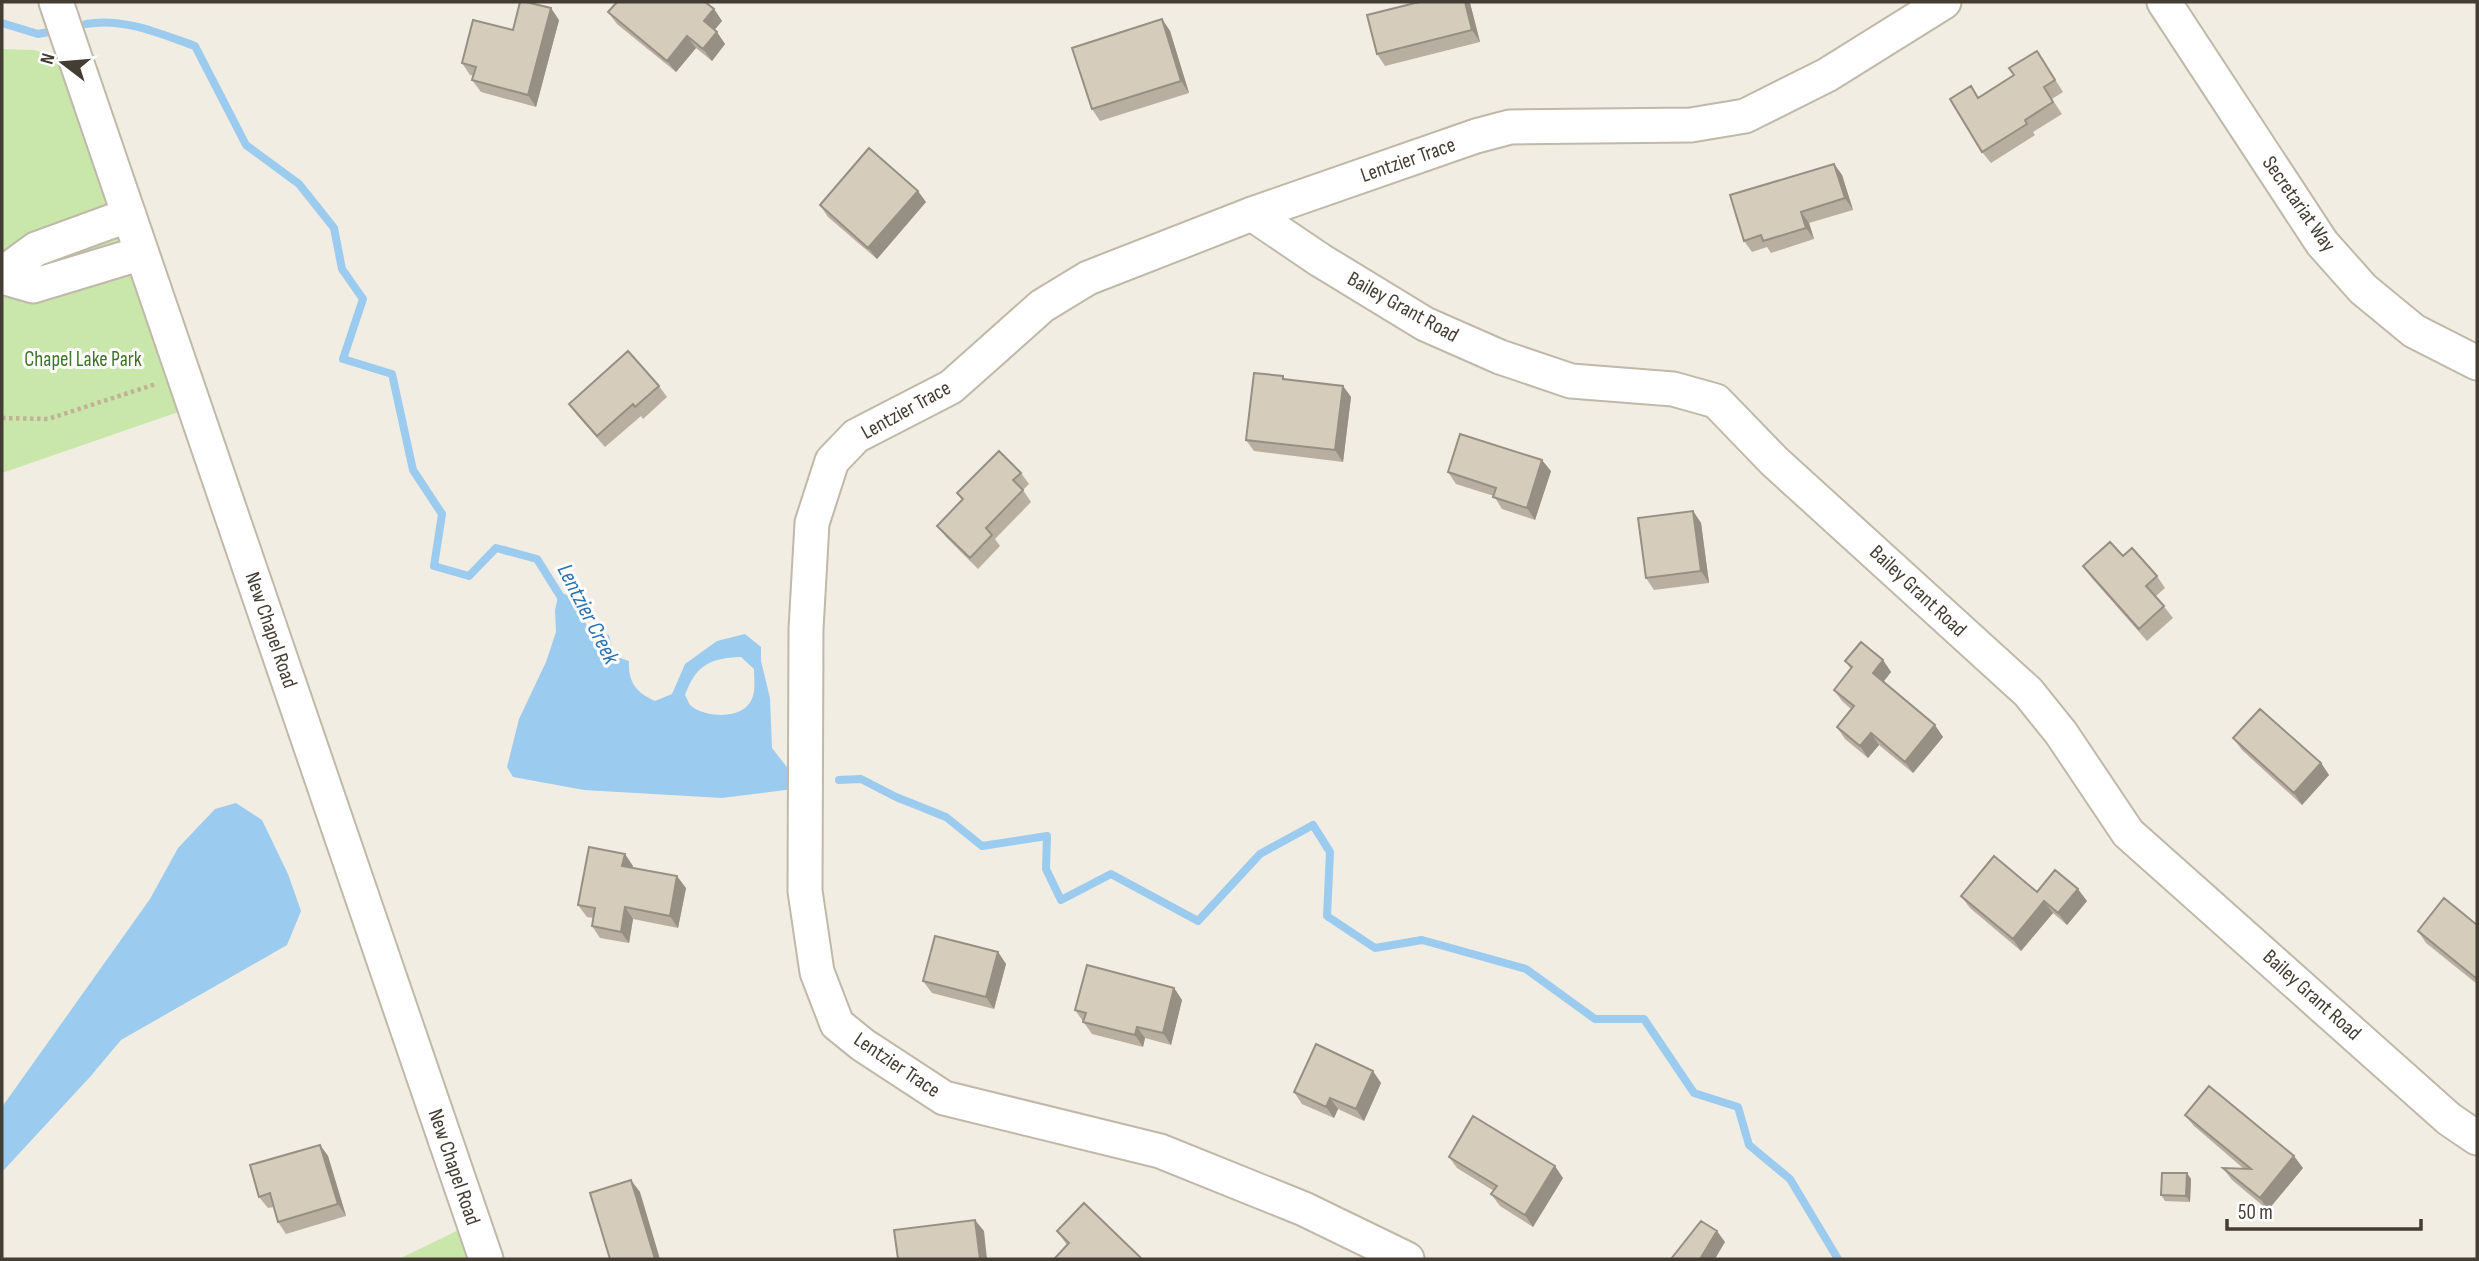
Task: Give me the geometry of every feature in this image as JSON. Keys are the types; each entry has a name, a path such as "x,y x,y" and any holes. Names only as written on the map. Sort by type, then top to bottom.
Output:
{"street":[{"name":"New Chapel Road","path":"56,2 486,1259"},
{"name":"Lentzier Trace","path":"1386,1255 1304,1209 1160,1152 944,1098 836,1024 817,972 805,891 806,629 812,523 832,461 856,436 951,387 1042,306 1088,278 1252,214 1476,136 1510,127 1691,125 1745,116 1827,75 1944,2"},
{"name":"Secretariat Way","path":"2164,2 2322,243 2363,289 2414,331 2477,363"},
{"name":"Bailey Grant Road","path":"1252,214 1320,260 1425,324 1500,357 1571,381 1673,389 1716,401 1774,460 2028,692 2062,733 2128,833 2449,1119 2477,1139"},
{"path":"2,276 36,249 129,215"},
{"path":"2,276 33,286 142,253"}],"path":[{"path":"2,418 48,419 184,375"}],"green space":[{"name":"Chapel Lake Park","path":"2,49 35,50 63,61 187,409 2,473"},
{"path":"475,1222 488,1259 399,1259"}],"water":[{"path":"559,592 572,597 589,630 609,635 614,656 629,661 634,685 655,701 672,694 685,664 717,641 745,634 761,647 761,661 770,698 772,748 793,775 793,789 722,798 584,790 513,777 507,767 519,719 546,662 556,632 555,610","holes":["741,657 754,669 752,698 747,706 735,713 719,715 703,712 690,705 685,695 699,670 713,662"]},
{"path":"236,803 262,820 288,874 301,911 287,945 121,1040 2,1172 2,1107 150,899 178,848 215,809"}],"building":[{"path":"520,2 551,8 528,95 472,80 476,67 462,63 473,20 513,30"},
{"path":"617,2 705,2 714,9 704,21 717,32 703,49 687,36 667,61 608,12"},
{"path":"1419,2 1465,2 1472,30 1377,54 1367,15"},
{"path":"1162,19 1181,81 1092,109 1072,48"},
{"path":"2037,51 2055,80 2044,87 2053,102 2025,120 2027,124 1982,152 1950,99 1971,86 1978,98 2014,75 2009,68"},
{"path":"869,148 918,191 868,248 820,205"},
{"path":"1834,164 1845,198 1801,212 1806,228 1763,241 1761,235 1744,241 1730,195"},
{"path":"628,351 659,386 635,407 633,404 597,436 569,404"},
{"path":"1254,373 1343,386 1335,450 1246,440"},
{"path":"1460,434 1542,460 1527,508 1493,497 1496,488 1448,472"},
{"path":"999,451 1021,473 1013,480 1023,490 986,528 992,535 970,558 937,526 963,499 957,493"},
{"path":"1693,511 1701,571 1646,578 1638,518"},
{"path":"2110,542 2123,556 2132,548 2157,576 2146,586 2164,606 2139,629 2083,566"},
{"path":"1861,642 1883,660 1873,673 1935,725 1905,762 1871,733 1860,746 1837,727 1854,706 1834,690 1852,667 1845,661"},
{"path":"2260,709 2321,763 2294,793 2233,738"},
{"path":"589,847 625,854 622,866 677,876 670,916 625,907 621,932 592,926 595,908 578,905"},
{"path":"1994,856 2037,892 2055,870 2078,889 2058,913 2044,901 2013,939 1961,896"},
{"path":"2444,898 2477,925 2477,979 2418,931"},
{"path":"935,936 998,952 986,997 923,981"},
{"path":"1087,965 1174,988 1163,1033 1137,1027 1135,1035 1083,1022 1086,1013 1075,1010"},
{"path":"1316,1044 1373,1071 1356,1109 1330,1098 1326,1107 1294,1092"},
{"path":"2209,1086 2294,1156 2260,1198 2223,1168 2251,1169 2185,1115"},
{"path":"1473,1116 1555,1166 1525,1215 1491,1194 1497,1186 1449,1157"},
{"path":"320,1145 338,1204 278,1222 270,1193 259,1197 250,1165"},
{"path":"2162,1173 2187,1173 2186,1196 2161,1195"},
{"path":"631,1180 655,1259 610,1259 590,1193"},
{"path":"1084,1203 1142,1259 1056,1259 1069,1243 1057,1231"},
{"path":"975,1220 980,1259 898,1259 894,1230"},
{"path":"1701,1221 1717,1231 1700,1259 1671,1259"}],"waterway":[{"name":"Lentzier Creek","path":"86,24 100,22 128,25 195,46 246,145 299,184 334,228 342,269 363,299 343,359 392,374 413,470 442,514 434,566 469,576 496,548 537,559 564,602"},
{"name":"Lentzier Creek","path":"2,23 38,34 54,31"},
{"name":"Lentzier Creek","path":"839,780 861,779 896,797 946,817 982,846 1047,836 1046,869 1061,900 1111,874 1198,921 1260,854 1313,825 1330,852 1327,916 1375,948 1422,940 1526,969 1595,1019 1644,1019 1694,1093 1738,1107 1749,1145 1790,1179 1838,1259"}]}
